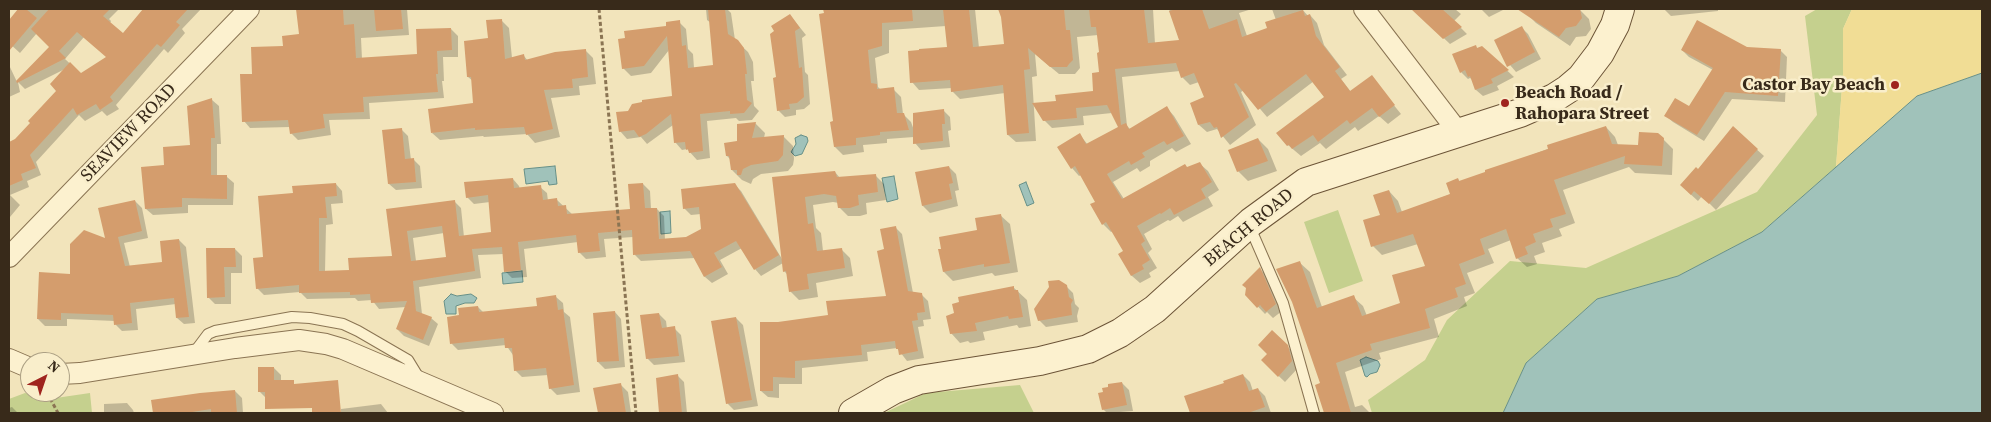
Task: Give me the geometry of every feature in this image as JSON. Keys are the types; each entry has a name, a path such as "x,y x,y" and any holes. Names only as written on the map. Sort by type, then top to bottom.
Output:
{"main road":[{"name":"BEACH ROAD","path":"853,413 893,390 919,380 1040,361 1088,349 1120,333 1155,309 1249,224 1306,182 1520,113 1554,98 1568,89 1581,78 1600,53 1615,25 1620,9"}],"street":[{"name":"SEAVIEW ROAD","path":"9,257 249,9"},
{"path":"1364,9 1459,133"},
{"path":"70,374 299,340 343,349 493,413"}],"lane":[{"path":"1249,224 1283,303 1314,413"}],"path":[{"path":"599,9 636,413"}],"green space":[{"path":"1817,9 1852,9 1843,29 1843,74 1836,167 1762,232 1678,276 1597,299 1526,363 1503,413 1372,413 1368,400 1425,360 1447,320 1510,261 1586,268 1757,192 1817,115 1805,16"},
{"path":"1338,210 1363,281 1329,293 1304,222"},
{"path":"1020,385 1034,413 884,413 926,393"},
{"path":"90,393 92,413 9,413 9,399 20,395 20,402 70,402 70,396"}],"sand":[{"name":"Castor Bay Beach","path":"1852,9 1982,9 1982,73 1917,96 1836,167 1843,74 1843,29"}],"water":[{"path":"1982,73 1982,413 1503,413 1526,363 1597,299 1678,276 1762,232 1917,96"},
{"path":"801,135 807,137 808,141 802,154 795,156 791,152 796,144 795,138"},
{"path":"555,166 557,184 549,185 548,181 526,184 524,169"},
{"path":"894,176 898,199 887,202 882,178"},
{"path":"1026,182 1034,203 1027,206 1019,185"},
{"path":"670,211 671,233 661,234 660,212"},
{"path":"522,271 523,282 503,284 502,273"},
{"path":"451,294 457,296 471,294 477,298 474,303 456,306 456,314 446,314 444,301"},
{"path":"1366,357 1378,361 1380,365 1377,372 1367,377 1360,360"}],"building":[{"path":"18,9 26,9 37,18 9,51 9,20"},
{"path":"49,9 110,9 103,16 123,33 143,9 188,9 176,22 180,25 161,47 157,44 110,97 113,101 100,110 96,104 77,115 73,108 30,155 36,168 21,174 23,180 9,186 9,142 15,139 30,123 28,121 56,91 50,84 70,62 81,73 106,57 77,32 59,51 66,58 17,83 16,81 49,47 31,29"},
{"path":"296,9 343,9 344,25 354,24 356,58 417,54 416,29 451,28 452,50 437,51 438,74 436,74 438,92 363,97 364,112 323,114 325,128 290,134 288,120 242,122 240,74 252,74 251,47 283,46 282,36 299,34"},
{"path":"374,9 401,9 403,29 376,31"},
{"path":"708,9 725,9 728,34 738,40 744,48 747,100 752,103 744,113 730,114 730,111 700,114 703,151 689,153 688,149 686,150 685,142 674,143 671,114 646,134 639,137 634,130 619,132 616,112 628,111 632,104 642,102 642,100 672,96 667,36 644,66 622,69 618,39 625,38 624,31 666,26 666,22 680,20 682,46 686,45 688,68 713,65"},
{"path":"823,9 912,9 913,21 882,23 882,46 868,50 871,83 877,84 877,89 894,87 897,113 904,113 909,130 880,132 880,135 856,138 856,145 834,147 830,122 833,121 819,14 824,13"},
{"path":"943,9 969,9 973,47 1004,44 1001,17 998,9 1064,9 1066,30 1070,30 1073,60 1067,67 1050,67 1028,48 1030,69 1024,70 1029,133 1007,135 1003,85 951,92 950,80 910,83 908,51 947,47"},
{"path":"1089,9 1144,9 1148,43 1179,40 1169,11 1176,9 1202,9 1209,29 1237,19 1242,37 1267,28 1265,22 1303,10 1305,16 1310,14 1316,36 1340,67 1335,71 1350,91 1372,75 1395,105 1379,117 1372,108 1350,124 1347,120 1318,142 1313,135 1292,149 1276,133 1324,97 1306,74 1258,110 1236,83 1234,84 1249,117 1221,138 1217,127 1214,128 1210,122 1198,125 1190,103 1204,97 1194,73 1181,78 1176,63 1115,69 1121,125 1126,123 1129,129 1167,106 1184,136 1167,145 1164,141 1142,153 1145,157 1131,165 1129,161 1107,174 1122,199 1185,164 1187,167 1200,162 1212,182 1201,189 1206,198 1174,215 1170,208 1137,226 1145,241 1141,244 1150,260 1142,265 1144,269 1131,276 1118,254 1123,251 1106,222 1102,225 1090,204 1095,202 1075,166 1071,169 1057,147 1080,133 1086,144 1118,127 1107,105 1076,108 1077,118 1043,121 1032,103 1056,101 1055,95 1093,91 1092,73 1099,72 1097,53 1099,52 1096,27 1091,27"},
{"path":"1411,9 1442,9 1462,27 1443,39"},
{"path":"1517,9 1580,9 1582,18 1576,26 1566,28 1559,37"},
{"path":"790,14 800,28 795,31 799,68 802,67 804,97 797,103 789,104 790,109 777,111 773,78 776,77 770,34 774,31 771,26"},
{"path":"502,19 505,59 524,54 525,60 555,52 586,49 588,77 572,79 573,88 544,90 553,129 526,135 524,127 475,130 475,128 431,133 428,109 473,103 471,77 467,77 464,41 488,38 486,20"},
{"path":"1697,20 1747,47 1781,49 1778,96 1725,92 1697,135 1664,116 1675,98 1689,106 1713,68 1681,50"},
{"path":"1522,26 1535,52 1507,67 1494,40"},
{"path":"1476,45 1477,48 1482,46 1509,70 1491,79 1493,83 1475,90 1470,76 1468,77 1465,70 1460,73 1452,54"},
{"path":"212,98 215,138 211,138 211,175 227,175 227,199 182,198 182,207 145,209 141,167 164,165 163,147 190,145 187,106"},
{"path":"944,109 945,124 942,124 943,141 913,144 913,113"},
{"path":"756,122 752,138 784,135 783,155 778,161 751,165 743,169 741,175 737,175 737,170 731,170 729,156 726,156 724,143 737,141 737,124"},
{"path":"1606,126 1612,144 1638,145 1639,132 1658,133 1664,138 1662,166 1624,164 1625,156 1554,180 1566,214 1550,219 1553,227 1533,234 1536,242 1525,247 1528,254 1516,259 1506,229 1480,239 1485,254 1459,264 1466,284 1455,288 1458,297 1425,309 1430,328 1370,344 1372,350 1336,363 1351,413 1324,413 1315,385 1320,383 1292,302 1276,269 1300,261 1317,308 1354,295 1362,316 1400,303 1392,275 1425,266 1413,234 1371,247 1363,220 1380,215 1373,195 1389,190 1397,213 1450,194 1446,183 1458,178 1459,181 1485,172 1485,170 1548,149 1547,145"},
{"path":"1733,126 1758,149 1709,204 1694,191 1691,195 1680,185 1696,167 1698,169"},
{"path":"402,128 405,159 414,158 416,182 388,184 382,130"},
{"path":"1258,138 1268,161 1237,172 1228,150"},
{"path":"949,166 953,183 949,184 952,199 922,206 915,172"},
{"path":"835,171 837,177 876,174 878,192 858,195 859,205 850,208 838,208 836,196 824,194 805,197 808,224 813,223 817,251 842,248 845,268 807,274 809,289 789,292 786,271 783,272 772,177"},
{"path":"513,178 514,188 541,185 543,200 557,198 558,206 566,205 567,214 630,209 628,184 643,183 645,208 657,208 659,239 686,237 701,229 699,207 683,209 681,189 735,183 779,255 754,270 736,241 714,253 722,267 704,277 690,251 633,255 632,230 598,233 600,251 578,253 576,235 518,242 521,270 504,272 502,247 472,249 475,271 413,281 416,311 432,317 423,340 396,329 407,301 371,303 370,294 350,295 350,292 299,293 299,285 256,289 253,258 263,257 258,196 293,193 292,186 336,183 337,196 325,197 327,218 319,218 319,271 349,270 348,258 392,256 386,209 455,200 459,236 491,232 488,195 466,198 464,182","holes":["442,226 446,257 411,261 407,231"]},
{"path":"135,200 142,231 118,237 125,266 162,262 160,241 179,239 189,317 176,318 174,298 130,303 132,323 114,325 113,315 61,313 61,320 37,319 39,272 70,274 70,244 84,230 105,238 98,208"},
{"path":"1001,214 1010,263 984,267 984,264 943,272 938,249 941,249 939,237 977,230 975,218"},
{"path":"896,226 908,291 922,293 925,312 917,313 918,320 912,321 918,351 899,355 895,341 861,345 862,355 795,361 795,378 773,377 773,391 760,391 760,322 778,322 828,315 826,301 886,296 877,251 884,249 880,229"},
{"path":"206,248 235,248 236,267 224,267 225,297 207,298"},
{"path":"1260,267 1276,304 1266,312 1260,305 1257,308 1245,295 1246,288 1242,285"},
{"path":"1059,280 1067,285 1069,297 1073,300 1071,304 1072,315 1038,321 1034,309 1049,287 1048,281"},
{"path":"1014,286 1014,290 1018,290 1023,317 1009,319 1008,316 975,323 977,331 950,334 946,316 954,313 952,304 959,302 958,297"},
{"path":"556,295 558,310 563,309 574,385 549,389 546,368 514,371 512,348 505,348 504,338 450,344 447,317 459,315 458,308 478,306 479,312 537,306 536,298"},
{"path":"615,311 619,361 597,362 593,313"},
{"path":"659,313 662,328 675,326 679,356 646,359 640,315"},
{"path":"736,317 752,400 726,404 711,321"},
{"path":"1272,330 1288,345 1292,361 1278,377 1261,360 1267,354 1258,345"},
{"path":"258,367 274,367 274,380 294,380 294,384 338,380 341,413 312,413 312,408 265,409 265,392 258,392"},
{"path":"678,374 682,413 659,413 656,378"},
{"path":"1243,374 1249,391 1258,388 1265,407 1248,413 1190,413 1184,396 1224,383 1223,381"},
{"path":"1122,382 1127,405 1102,410 1098,393 1103,392 1102,388 1108,387 1108,384"},
{"path":"621,383 626,413 598,413 593,388"},
{"path":"235,390 237,413 211,413 211,409 186,413 153,413 151,400"}],"place":[{"name":"Castor Bay Beach","path":"1895,85"},
{"name":"Beach Road / Rahopara Street","path":"1505,103"}]}
